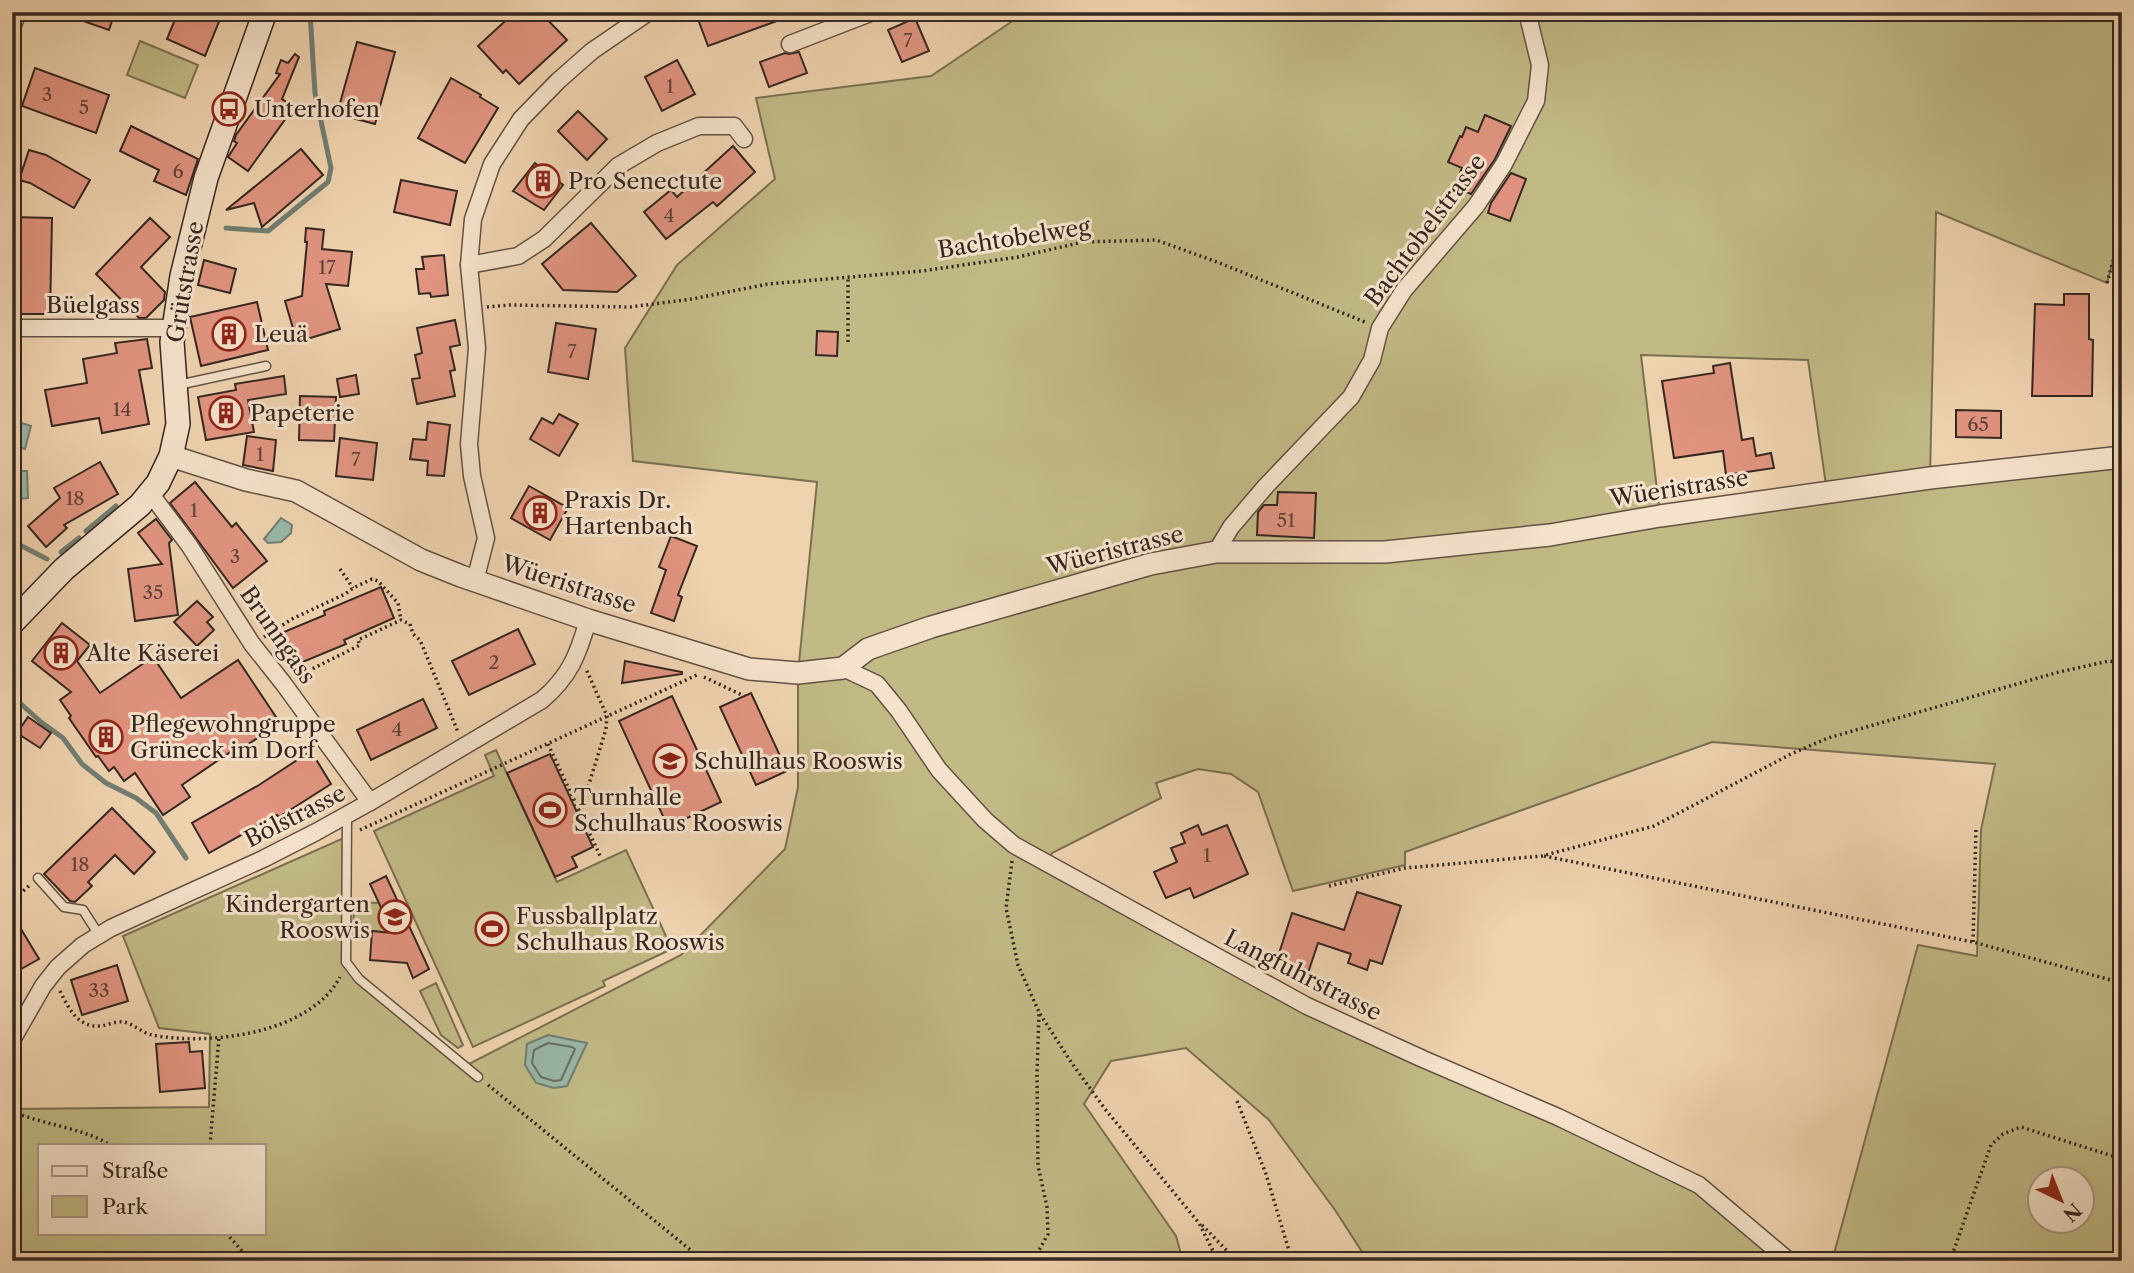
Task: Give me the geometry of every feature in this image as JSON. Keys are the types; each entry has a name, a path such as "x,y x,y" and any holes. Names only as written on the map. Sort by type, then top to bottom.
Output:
{"main road":[{"name":"Grütstrasse","path":"12,623 64,569 150,493 171,456 178,424 172,342 182,276 206,178 265,12"}],"street":[{"path":"12,28 18,12"},
{"path":"475,581 486,538 475,493 469,435 477,348 469,265 473,219 492,164 521,119 592,51 649,12"},
{"path":"790,44 873,12"},
{"name":"Bachtobelstrasse","path":"1216,552 1231,527 1266,486 1351,397 1373,360 1380,328 1404,290 1476,206 1504,164 1536,102 1540,65 1527,12"},
{"path":"469,265 518,256 544,239 618,166 657,143 699,127 734,126 744,139"},
{"name":"Büelgass","path":"12,328 173,328"},
{"name":"Wüeristrasse","path":"171,456 246,480 296,491 421,560 475,581 588,620 749,668 798,673 843,668 868,649 931,626 1151,564 1216,552 1385,552 1550,535 1660,516 1891,483 2122,457"},
{"name":"Brunngass","path":"150,493 189,545 252,644 370,802"},
{"name":"Bölstrasse","path":"12,1040 51,975 75,952 99,935 263,859 346,816 542,700 564,677 579,651 588,620"},
{"name":"Langfuhrstrasse","path":"843,668 877,684 939,770 985,820 1014,845 1307,1006 1558,1117 1699,1185 1790,1261"}],"lane":[{"path":"176,386 267,366"},
{"path":"346,816 346,961 359,979 478,1077"},
{"path":"38,878 64,907 83,910 99,935"}],"path":[{"path":"2107,283 2122,228"},
{"name":"Bachtobelweg","path":"510,305 630,307 692,299 768,284 922,271 1018,257 1083,242 1156,240 1380,328"},
{"path":"848,278 848,342"},
{"path":"340,569 352,588"},
{"path":"252,644 292,619 372,579 378,581 398,603 401,620"},
{"path":"283,683 360,645 358,640 401,620 410,624 413,634 420,640 464,747"},
{"path":"579,651 607,716 606,729 580,813"},
{"path":"1329,886 1405,868 1542,856 1654,826 1791,754 1828,738 2059,672 2109,662 2122,663"},
{"path":"699,674 744,696"},
{"path":"346,837 699,674 712,676"},
{"path":"548,744 601,858"},
{"path":"1973,942 1976,829"},
{"path":"1014,845 1006,908 1018,965 1039,1012 1070,1062 1105,1109 1199,1223 1237,1261"},
{"path":"1542,856 1973,942 2122,981"},
{"path":"12,883 21,893"},
{"path":"51,975 72,1014 85,1023 97,1026 123,1022 149,1035 199,1040 254,1032 301,1015 331,992 340,979 346,961"},
{"path":"1033,1261 1048,1234 1047,1207 1038,1166 1039,1012"},
{"path":"210,1144 219,1037"},
{"path":"478,1077 704,1261"},
{"path":"1237,1101 1266,1174 1290,1254 1288,1261"},
{"path":"12,1111 31,1120 100,1139 108,1144"},
{"path":"1950,1261 1991,1145 2003,1133 2021,1127 2122,1158"},
{"path":"1199,1223 1217,1261"},
{"path":"227,1234 251,1261"}],"green space":[{"path":"1026,12 2122,12 2122,228 2107,283 1936,212 1930,477 2122,457 2122,1261 1832,1261 1918,945 1977,956 1981,830 1995,764 1712,742 1405,852 1405,865 1293,891 1258,792 1231,774 1198,769 1156,783 1161,798 1052,853 1046,863 1307,1006 1699,1185 1789,1261 1368,1261 1335,1210 1269,1120 1186,1048 1111,1061 1084,1104 1176,1236 1183,1261 12,1261 12,1109 209,1107 210,1034 159,1028 123,936 346,837 346,962 465,1066 681,955 785,849 798,787 798,673 817,482 633,461 625,348 677,265 775,179 756,98 931,76","holes":["1641,355 1808,360 1827,492 1660,515"]},
{"path":"140,41 198,65 185,98 127,75"},
{"name":"Fussballplatz Schulhaus Rooswis","path":"496,750 557,882 626,850 672,949 603,981 605,986 473,1047 374,831 494,776 485,755"},
{"path":"354,902 379,903 393,933 373,931 372,938 353,936"},
{"path":"436,983 463,1045 458,1048 441,1035 420,991"}],"water":[{"path":"15,421 31,426 25,449 12,445"},
{"path":"15,471 27,471 28,498 16,499"},
{"path":"281,518 292,525 291,533 281,542 268,543 264,539"},
{"path":"548,1035 587,1043 567,1086 554,1088 536,1083 525,1065 527,1044"}],"building":[{"path":"115,12 109,30 63,14"},
{"path":"178,12 223,12 205,56 167,39"},
{"path":"515,12 540,12 567,40 519,84 506,70 503,73 478,46"},
{"path":"716,12 796,14 708,46 698,19"},
{"path":"915,18 929,51 902,62 888,30"},
{"path":"357,42 395,52 375,124 337,114"},
{"path":"799,52 807,73 769,87 760,62 785,53"},
{"path":"295,54 299,57 282,99 288,103 284,109 289,114 248,171 228,157 237,143 234,141 236,135 280,74 276,73 281,60 288,63"},
{"path":"677,60 695,94 662,111 645,77"},
{"path":"35,68 109,95 96,133 22,106"},
{"path":"451,78 498,108 465,163 418,138"},
{"path":"578,111 607,139 587,160 558,131"},
{"path":"1485,115 1511,126 1495,159 1471,194 1454,187 1462,168 1448,162 1466,127 1478,132"},
{"path":"131,126 198,159 186,195 154,181 159,170 120,151"},
{"path":"733,146 755,172 717,206 713,202 666,239 644,212 671,190 677,197"},
{"path":"301,149 323,175 262,227 254,203 226,210"},
{"path":"29,150 46,155 90,180 74,208 30,183 19,180"},
{"path":"535,163 563,185 544,210 513,191"},
{"path":"1511,173 1526,179 1510,221 1488,213 1491,203"},
{"path":"401,180 457,191 450,225 394,212"},
{"path":"12,217 52,218 50,314 12,314"},
{"path":"150,218 170,237 141,267 165,292 164,300 146,318 139,318 96,274"},
{"path":"591,223 636,276 617,292 563,290 542,264"},
{"path":"306,228 324,230 322,249 352,252 348,286 326,284 340,329 297,342 285,301 302,296"},
{"path":"444,255 448,295 431,297 430,293 419,294 416,269 424,269 422,257"},
{"path":"204,260 236,269 230,293 198,285"},
{"path":"2064,294 2089,294 2089,339 2093,340 2092,396 2032,396 2035,304 2064,305"},
{"name":"Leuä","path":"257,302 268,350 201,366 190,317"},
{"path":"455,320 460,345 450,347 455,370 450,371 455,396 417,404 412,379 420,378 415,355 422,353 417,328"},
{"path":"556,323 596,329 588,379 548,372"},
{"path":"817,331 838,332 837,356 816,355"},
{"path":"147,339 152,368 139,370 149,424 102,433 99,418 52,426 45,390 87,383 83,359 117,353 115,343"},
{"path":"1730,363 1742,440 1753,438 1756,456 1771,453 1774,468 1726,475 1723,451 1674,458 1662,381 1714,373 1713,366"},
{"path":"356,375 359,394 340,397 337,379"},
{"path":"284,376 286,394 248,400 254,432 206,440 198,397 236,390 235,384"},
{"path":"300,396 336,397 334,441 299,440"},
{"path":"1956,410 2001,411 2001,438 1956,437"},
{"path":"559,414 578,424 559,456 530,439 542,418 553,424"},
{"path":"428,422 450,425 444,476 427,475 428,461 410,459 413,439 426,440"},
{"path":"247,436 276,440 273,471 243,465"},
{"path":"340,438 377,443 373,480 336,476"},
{"path":"100,462 118,494 64,525 67,528 46,547 28,526 60,498 54,488"},
{"path":"195,482 232,527 236,523 267,561 233,588 170,503"},
{"name":"Praxis Dr. Hartenbach","path":"529,486 568,508 550,540 511,518"},
{"path":"1278,492 1316,493 1314,538 1257,535 1258,512 1264,505 1277,505"},
{"path":"156,519 172,540 169,543 178,615 135,621 128,569 162,564 138,533"},
{"path":"671,536 697,546 678,595 682,597 674,621 651,613 666,570 659,567"},
{"path":"381,587 394,618 344,640 346,644 298,664 284,632 325,615 324,611"},
{"path":"197,601 213,617 207,622 214,630 197,646 174,622"},
{"path":"62,623 90,645 77,661 100,693 153,657 181,698 238,660 280,723 244,747 242,744 182,785 190,797 163,815 135,773 124,781 114,767 109,771 98,756 96,757 60,700 71,692 32,661"},
{"path":"518,629 535,664 469,695 452,661"},
{"path":"625,661 682,672 682,674 622,683"},
{"path":"751,693 787,771 756,785 720,707"},
{"name":"Schulhaus Rooswis","path":"672,696 721,802 668,827 619,721"},
{"path":"423,699 437,728 371,760 357,730"},
{"path":"28,717 51,733 40,748 17,733"},
{"path":"311,751 331,784 279,817 277,815 209,853 192,823 259,785"},
{"name":"Turnhalle Schulhaus Rooswis","path":"550,754 593,847 572,857 577,867 555,877 507,773"},
{"path":"112,808 155,852 134,874 115,855 88,882 92,886 75,902 70,901 44,874"},
{"path":"1198,825 1202,835 1227,825 1248,874 1194,898 1190,888 1166,898 1154,872 1177,862 1171,848 1185,843 1181,833"},
{"name":"Kindergarten Rooswis","path":"386,876 429,969 413,978 407,963 370,960 372,931 393,933 370,884"},
{"path":"1357,892 1401,906 1382,964 1370,960 1367,970 1348,963 1351,954 1318,943 1306,979 1274,969 1292,913 1344,930"},
{"path":"12,914 39,959 12,974"},
{"path":"117,965 128,1001 82,1015 71,980"},
{"path":"189,1042 190,1052 202,1051 205,1088 160,1092 156,1044"}],"waterway":[{"path":"226,228 268,231 328,182 331,168 315,93 310,12"},
{"path":"86,531 116,506"},
{"path":"61,552 79,538"},
{"path":"12,541 47,559"},
{"path":"12,696 63,738 82,764 106,783 136,798 156,813 186,858"}],"place":[{"name":"Unterhofen","path":"229,109"},
{"name":"Pro Senectute","path":"543,181"},
{"name":"Leuä","path":"229,334"},
{"name":"Papeterie","path":"226,413"},
{"name":"Praxis Dr. Hartenbach","path":"540,513"},
{"name":"Alte Käserei","path":"61,653"},
{"name":"Pflegewohngruppe Grüneck im Dorf","path":"106,737"},
{"name":"Schulhaus Rooswis","path":"670,761"},
{"name":"Turnhalle Schulhaus Rooswis","path":"550,810"},
{"name":"Kindergarten Rooswis","path":"395,917"},
{"name":"Fussballplatz Schulhaus Rooswis","path":"492,929"}]}
